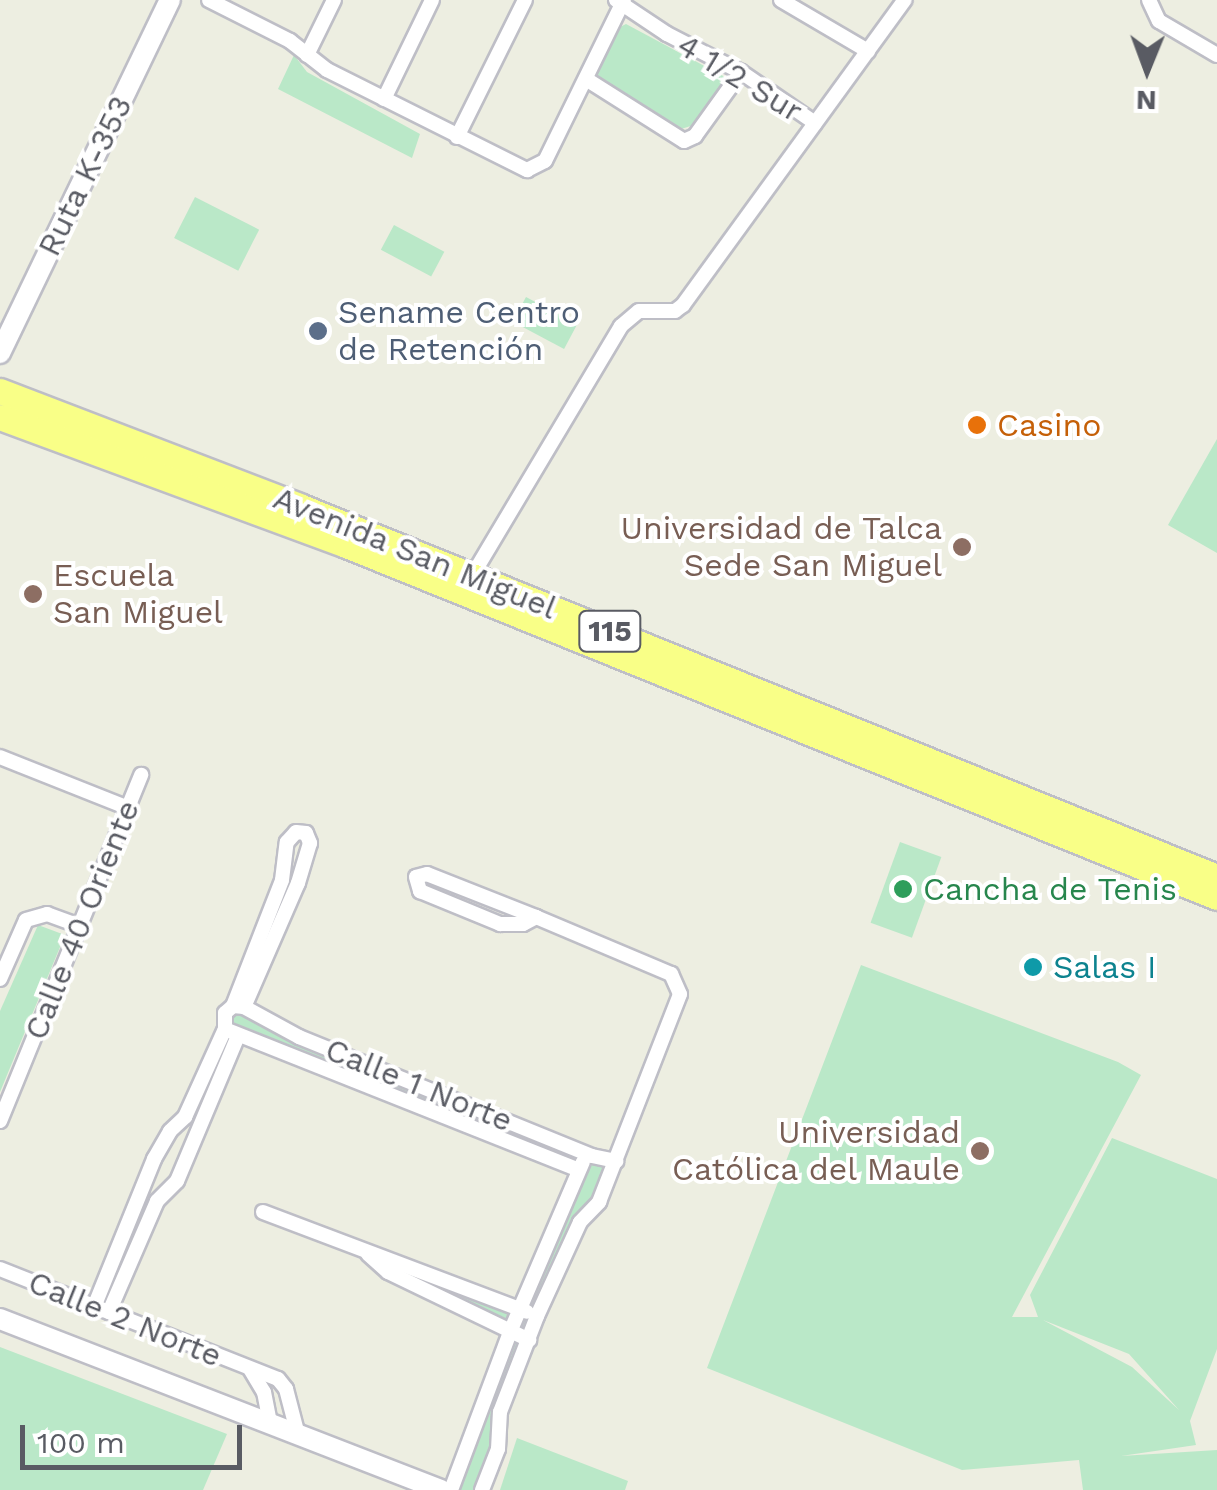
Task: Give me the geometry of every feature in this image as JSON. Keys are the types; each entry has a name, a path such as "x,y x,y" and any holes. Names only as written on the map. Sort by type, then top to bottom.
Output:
{"highway":[{"name":"Avenida San Miguel","path":"0,391 472,576 1217,877"},
{"name":"Avenida San Miguel","path":"0,417 329,538 1217,897"}],"main road":[{"name":"Ruta K-353","path":"0,353 170,0"},
{"name":"Calle 2 Norte","path":"0,1319 441,1490"}],"street":[{"path":"209,0 226,4 384,99 457,137 514,166 534,168 545,161 621,2"},
{"path":"308,55 334,0"},
{"path":"384,99 432,0"},
{"path":"457,137 526,0"},
{"path":"472,576 621,326 639,311 676,311 683,305 905,0"},
{"path":"1149,0 1159,22 1217,56"},
{"path":"786,1 868,51"},
{"name":"4 1/2 Sur","path":"621,2 741,72 815,123"},
{"path":"586,79 684,140 695,136 741,72"},
{"path":"0,757 128,808"},
{"name":"Calle 40 Oriente","path":"0,1122 141,775"},
{"path":"94,1306 154,1159 170,1131 185,1117 235,1033 252,1027 242,1008 282,880 287,842 296,832 306,832 310,843 298,883 242,1008"},
{"path":"451,1490 510,1332 529,1313 577,1228 600,1202 680,1001 679,986 670,974 536,917 428,874 416,877 420,890 500,924 522,924 536,917"},
{"path":"0,979 26,920 47,914 80,926"},
{"path":"235,1033 224,1013 242,1008"},
{"name":"Calle 1 Norte","path":"242,1008 299,1037 592,1156 616,1162"},
{"path":"109,1312 157,1200 177,1180 235,1033"},
{"name":"Calle 1 Norte","path":"235,1033 577,1169"},
{"path":"482,1490 498,1449 500,1412 529,1340 529,1313 557,1222 577,1169 592,1156"},
{"path":"263,1212 529,1313"},
{"path":"557,1222 577,1228"},
{"path":"364,1250 388,1272 529,1340"},
{"name":"Calle 2 Norte","path":"0,1269 250,1368 264,1392 270,1424"},
{"path":"250,1368 282,1384 298,1435"}],"green space":[{"path":"626,24 725,77 726,83 694,125 681,129 600,83 597,75 620,27"},
{"path":"294,55 307,72 420,134 412,158 278,89"},
{"path":"195,197 259,230 238,271 174,238"},
{"path":"394,225 444,252 431,276 381,250"},
{"path":"526,297 577,324 564,349 513,322"},
{"path":"1217,439 1217,553 1168,525"},
{"name":"Cancha de Tenis","path":"900,842 941,857 912,938 871,923"},
{"path":"38,925 65,935 0,1092 0,1011"},
{"name":"Universidad Católica del Maule","path":"861,965 1118,1062 1141,1075 1012,1317 1038,1317 1030,1295 1112,1138 1217,1179 1217,1349 1190,1421 1196,1445 1121,1456 1217,1450 1217,1490 1083,1490 1079,1460 962,1470 707,1368","holes":["1043,1320 1129,1354 1179,1410 1132,1367"]},
{"path":"233,1006 616,1161 537,1316 482,1490 451,1490 515,1324 374,1263 522,1309 577,1169 238,1036 225,1013"},
{"path":"0,1347 227,1434 203,1490 0,1490"},
{"path":"517,1438 628,1481 625,1490 500,1490"}],"place":[{"name":"Sename Centro de Retención","path":"318,331"},
{"name":"Casino","path":"977,425"},
{"name":"Universidad de Talca Sede San Miguel","path":"962,547"},
{"name":"Escuela San Miguel","path":"33,594"},
{"name":"Cancha de Tenis","path":"903,889"},
{"name":"Salas I","path":"1033,967"},
{"name":"Universidad Católica del Maule","path":"980,1151"}]}
